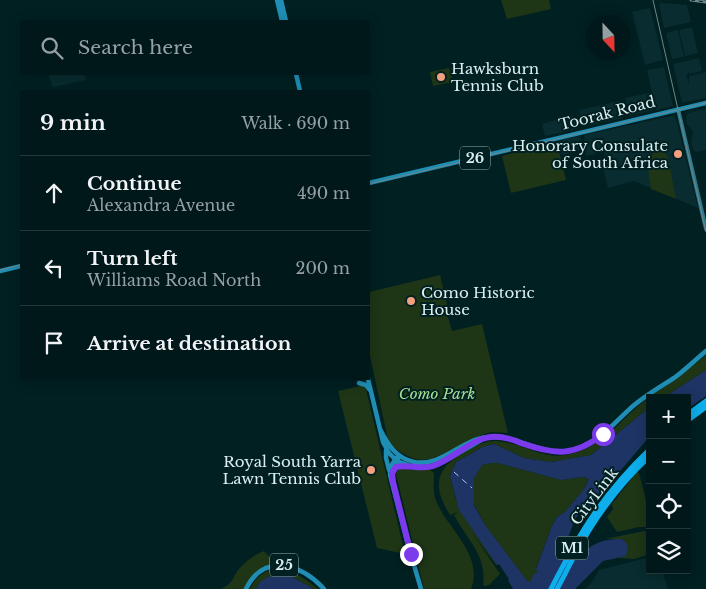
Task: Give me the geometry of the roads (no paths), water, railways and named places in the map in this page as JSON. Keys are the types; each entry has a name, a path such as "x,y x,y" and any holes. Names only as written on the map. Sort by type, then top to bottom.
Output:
{"highway":[{"path":"691,412 706,401"},
{"path":"691,418 706,407"},
{"name":"CityLink","path":"551,589 578,538 620,479 646,453"},
{"name":"M1","path":"558,587 598,512 646,460"}],"main road":[{"path":"277,0 286,20"},
{"path":"281,0 282,20"},
{"path":"296,75 300,90"},
{"name":"Toorak Road","path":"370,183 706,103"},
{"path":"678,109 706,229"},
{"path":"0,271 20,266"},
{"path":"380,429 397,458 412,461 429,462 439,459 472,440 490,437 507,438 549,452 564,452 577,449 599,437 638,402 675,377 706,351"},
{"path":"368,380 382,440 386,449 390,475 421,589"},
{"path":"359,383 371,391"},
{"path":"393,470 398,466 427,467 437,464 490,437"},
{"path":"386,449 413,467"},
{"path":"393,482 393,470 397,458"},
{"path":"390,475 390,469 397,458"},
{"name":"25","path":"246,589 250,580 264,569 282,565 289,566 310,576 324,589"}],"water":[{"path":"706,370 706,396 691,406 691,394 669,394"},
{"path":"646,410 646,441 615,477 604,485 589,509 580,513 575,519 563,551 576,558 597,543 622,539 628,545 626,556 603,561 575,589 513,589 499,564 497,565 459,510 450,476 456,462 483,447 494,444 524,458 551,462 591,455","holes":["498,463 561,480 584,477 589,479 584,489 565,512 557,517 536,569 538,572 528,582 485,525 474,505 474,478 482,465"]},
{"path":"282,574 290,576 314,589 256,589 263,580 270,576"}],"tram line":[{"path":"653,0 706,232"},
{"path":"370,184 706,103"},
{"path":"0,270 20,265"}],"railway":[{"path":"691,0 706,2"}],"place":[{"name":"Hawksburn Tennis Club","path":"441,77"},
{"name":"Honorary Consulate of South Africa","path":"678,154"},
{"name":"Como Historic House","path":"411,301"},
{"name":"Royal South Yarra Lawn Tennis Club","path":"371,470"}],"park label":[{"name":"Como Park","path":"437,393"}]}
